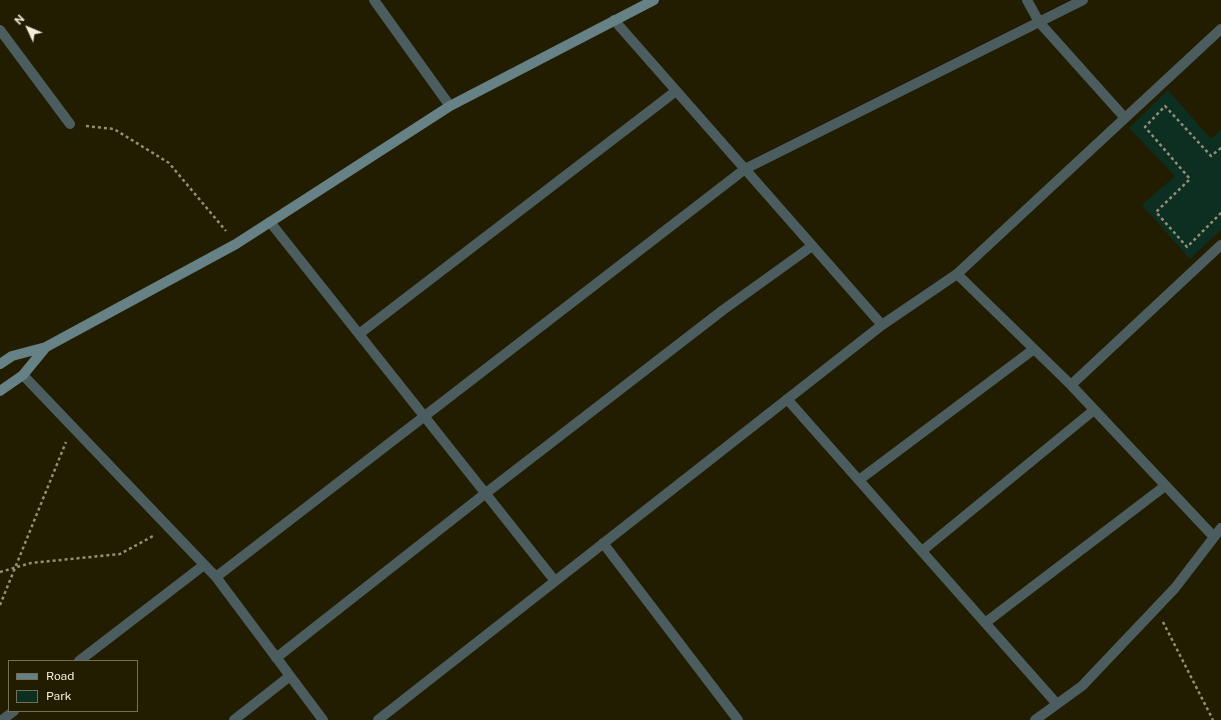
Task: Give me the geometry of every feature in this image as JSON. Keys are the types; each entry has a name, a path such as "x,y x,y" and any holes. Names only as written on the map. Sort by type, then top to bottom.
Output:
{"main road":[{"path":"0,364 12,356 46,346 236,244 450,106 654,0"},
{"path":"0,390 23,375 46,346"}],"street":[{"path":"374,0 450,106"},
{"path":"1027,0 1039,22 1125,118"},
{"path":"216,577 745,169 1083,0"},
{"path":"614,20 882,325"},
{"path":"378,720 882,325 957,274 1221,29"},
{"path":"0,30 70,124"},
{"path":"359,334 676,91"},
{"path":"270,222 555,581"},
{"path":"1071,386 1221,245"},
{"path":"276,658 723,310 812,246"},
{"path":"957,274 1071,386 1214,537"},
{"path":"859,480 1034,349"},
{"path":"23,375 216,577 323,720"},
{"path":"788,399 1057,704"},
{"path":"922,551 1094,410"},
{"path":"985,623 1166,486"},
{"path":"1035,720 1082,686 1175,588 1221,528"},
{"path":"603,543 738,720"},
{"path":"80,660 204,565"},
{"path":"234,720 290,676"},
{"path":"2,720 13,712"}],"path":[{"path":"1221,148 1211,156 1165,106 1145,127 1190,179 1156,212 1187,247 1221,213"},
{"path":"70,124 114,129 169,163 236,244"},
{"path":"0,605 73,427"},
{"path":"0,572 31,563 120,554 168,528"},
{"path":"1156,607 1213,720"}],"green space":[{"path":"1168,90 1211,139 1221,130 1221,230 1190,259 1142,205 1175,176 1129,128"}]}
